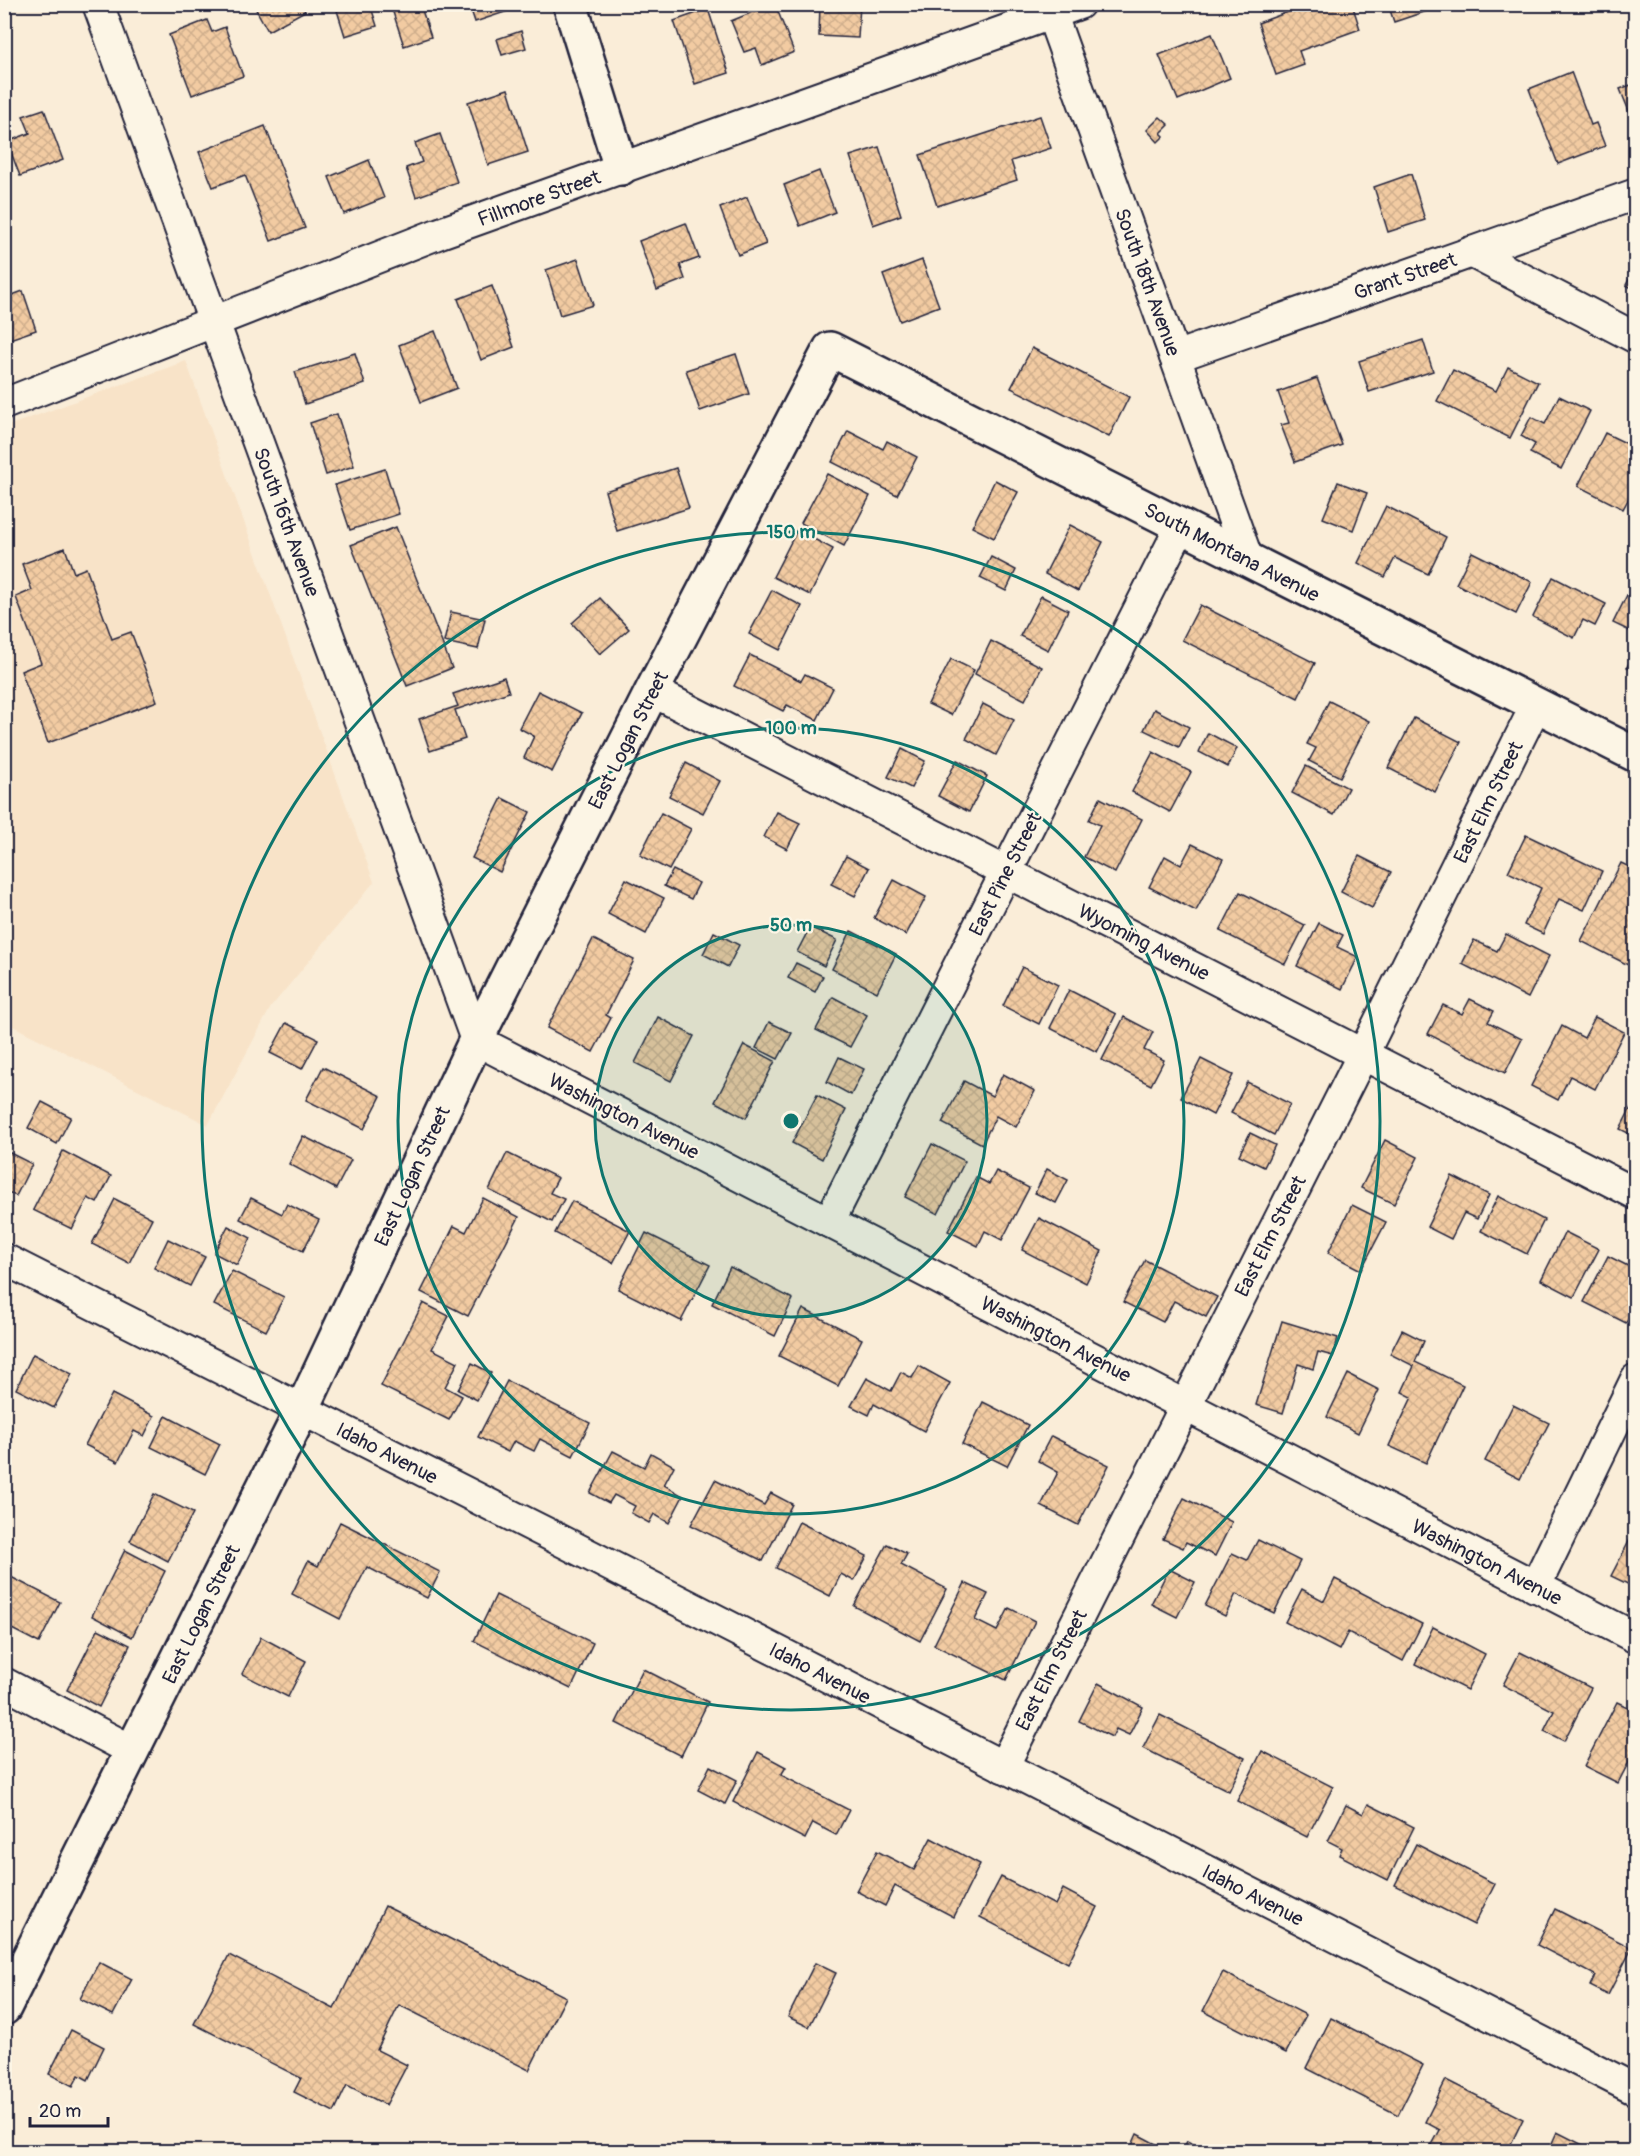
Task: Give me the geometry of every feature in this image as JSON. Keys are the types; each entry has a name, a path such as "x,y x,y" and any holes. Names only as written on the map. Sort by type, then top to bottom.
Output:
{"street":[{"name":"South 16th Avenue","path":"98,4 476,1040"},
{"path":"570,4 621,168"},
{"name":"Fillmore Street","path":"4,404 440,233 1060,8"},
{"name":"South 18th Avenue","path":"1060,8 1175,357 1248,560"},
{"name":"Grant Street","path":"1175,357 1635,194"},
{"path":"1471,252 1635,338"},
{"name":"East Logan Street","path":"4,2008 302,1410 476,1040 652,691 830,349"},
{"name":"South Montana Avenue","path":"830,349 1635,755"},
{"name":"East Pine Street","path":"829,1222 1181,526"},
{"name":"Wyoming Avenue","path":"652,691 1635,1194"},
{"name":"East Elm Street","path":"1003,1767 1363,1054 1536,705"},
{"name":"Washington Avenue","path":"476,1040 1635,1638"},
{"name":"Idaho Avenue","path":"4,1259 1635,2090"},
{"path":"1535,1587 1635,1380"},
{"path":"4,1683 133,1751"}],"shaded area":[{"path":"186,361 374,882 271,1007 208,1125 5,1022 5,427"}],"building":[{"path":"253,4 301,4 305,11 268,31"},
{"path":"335,4 370,4 377,26 345,36"},
{"path":"420,4 431,37 404,46 391,6"},
{"path":"469,4 513,4 514,9 475,22"},
{"path":"775,4 794,52 762,65 756,48 744,52 731,21"},
{"path":"820,4 860,4 858,38 819,36"},
{"path":"1310,4 1352,4 1360,29 1299,51 1304,65 1276,75 1258,23"},
{"path":"1388,4 1441,4 1442,6 1394,22"},
{"path":"708,9 729,73 695,84 674,21"},
{"path":"207,20 212,32 225,27 243,76 192,95 169,35"},
{"path":"521,31 526,48 502,55 497,39"},
{"path":"1212,34 1230,78 1178,100 1159,55"},
{"path":"1571,72 1591,125 1596,123 1605,146 1558,164 1529,89"},
{"path":"1636,83 1636,126 1635,126 1620,89"},
{"path":"508,89 528,152 488,165 468,102"},
{"path":"44,109 63,160 20,176 7,142 30,133 23,116"},
{"path":"1040,116 1051,148 1011,161 1017,180 937,206 920,155"},
{"path":"1160,117 1169,125 1161,133 1164,136 1158,142 1147,130"},
{"path":"265,126 305,228 271,241 245,175 213,187 199,152"},
{"path":"440,134 457,182 416,197 406,168 422,162 415,143"},
{"path":"879,147 901,215 873,225 850,156"},
{"path":"369,160 384,198 344,214 329,177"},
{"path":"819,171 835,212 800,226 784,185"},
{"path":"1411,174 1425,220 1388,232 1374,187"},
{"path":"747,197 766,244 738,255 720,208"},
{"path":"686,223 699,258 680,265 685,279 657,290 639,241"},
{"path":"578,259 593,305 560,315 546,270"},
{"path":"922,260 939,306 900,321 883,275"},
{"path":"1636,267 1636,290 1626,285"},
{"path":"492,286 514,347 481,360 458,299"},
{"path":"23,291 36,330 4,341 4,298"},
{"path":"435,331 457,388 421,402 399,345"},
{"path":"1423,340 1433,371 1369,392 1359,361"},
{"path":"1032,348 1129,397 1109,437 1011,388"},
{"path":"355,353 365,384 305,404 295,372"},
{"path":"736,354 749,394 700,411 686,370"},
{"path":"1508,367 1538,382 1510,438 1437,401 1453,370 1496,391"},
{"path":"1317,378 1342,445 1295,462 1281,425 1289,423 1278,392"},
{"path":"1559,396 1590,411 1561,469 1530,453 1535,444 1521,436 1531,417 1545,424"},
{"path":"337,414 354,466 326,475 310,423"},
{"path":"848,431 883,449 887,441 917,457 897,495 832,462"},
{"path":"1605,433 1636,448 1636,485 1623,509 1578,486"},
{"path":"676,468 689,508 617,531 605,491"},
{"path":"385,469 399,514 350,530 335,485"},
{"path":"827,474 870,496 844,546 801,523"},
{"path":"995,480 1018,492 994,538 972,527"},
{"path":"1338,482 1367,493 1353,530 1323,518"},
{"path":"1386,506 1446,537 1428,574 1395,558 1385,577 1358,563"},
{"path":"1070,525 1103,542 1078,591 1045,574"},
{"path":"396,527 452,668 407,686 351,545"},
{"path":"797,530 833,549 810,595 773,577"},
{"path":"65,548 74,573 86,568 112,639 131,632 157,701 48,743 21,671 41,663 16,597 32,590 22,564"},
{"path":"1472,552 1532,582 1516,614 1456,584"},
{"path":"991,557 1016,570 1006,591 980,578"},
{"path":"1553,577 1606,604 1595,626 1583,620 1574,638 1533,617"},
{"path":"772,590 802,606 780,650 749,634"},
{"path":"1627,595 1636,600 1636,634 1613,623"},
{"path":"1041,596 1068,610 1048,650 1020,636"},
{"path":"600,598 629,629 600,654 572,623"},
{"path":"1200,605 1315,663 1298,698 1182,640"},
{"path":"451,612 485,619 478,649 444,642"},
{"path":"991,641 1042,667 1025,700 975,674"},
{"path":"1636,649 1636,671 1627,667"},
{"path":"750,655 801,681 805,674 833,688 817,720 787,705 783,711 734,686"},
{"path":"951,659 974,670 951,715 928,704"},
{"path":"504,677 509,692 455,710 465,739 430,751 419,719 458,706 453,694"},
{"path":"538,691 582,713 552,772 524,758 534,736 519,728"},
{"path":"1329,701 1369,721 1340,777 1309,761 1316,748 1307,744"},
{"path":"983,704 1014,720 996,755 966,739"},
{"path":"1154,709 1189,727 1179,747 1144,730"},
{"path":"1414,718 1461,742 1435,792 1388,768"},
{"path":"1208,733 1237,748 1228,767 1199,752"},
{"path":"902,749 925,761 911,788 888,777"},
{"path":"1153,752 1191,772 1170,812 1132,792"},
{"path":"957,760 987,776 969,812 938,796"},
{"path":"686,763 720,781 703,813 669,796"},
{"path":"1306,766 1348,788 1334,815 1292,793"},
{"path":"502,798 530,812 500,872 472,858"},
{"path":"1100,798 1142,819 1115,873 1084,857 1100,825 1089,820"},
{"path":"777,812 800,823 787,849 764,837"},
{"path":"661,813 691,829 669,870 640,855"},
{"path":"1526,835 1602,871 1584,910 1559,899 1543,934 1524,925 1541,888 1508,872"},
{"path":"1192,844 1223,859 1196,911 1149,887 1165,856 1181,865"},
{"path":"846,856 869,868 855,896 831,884"},
{"path":"1359,856 1391,872 1372,908 1341,892"},
{"path":"1621,863 1636,870 1636,969 1581,941"},
{"path":"673,870 699,883 691,899 664,886"},
{"path":"626,879 664,898 646,934 608,914"},
{"path":"894,880 926,897 906,935 874,918"},
{"path":"1240,892 1305,925 1285,964 1220,931"},
{"path":"1319,923 1343,935 1337,947 1358,957 1342,989 1297,966"},
{"path":"810,927 837,940 824,966 797,952"},
{"path":"851,931 896,954 877,992 832,969"},
{"path":"714,932 739,945 728,967 703,954"},
{"path":"1506,934 1549,956 1528,998 1462,964 1474,940 1497,951"},
{"path":"593,939 634,960 606,1015 611,1018 593,1052 547,1028"},
{"path":"796,963 823,976 815,992 788,978"},
{"path":"1022,967 1058,985 1039,1024 1003,1006"},
{"path":"1069,990 1116,1014 1097,1052 1050,1028"},
{"path":"833,997 867,1015 850,1047 816,1030"},
{"path":"1470,999 1494,1011 1488,1022 1522,1039 1505,1073 1428,1034 1443,1005 1462,1014"},
{"path":"658,1017 694,1036 671,1081 635,1063"},
{"path":"1124,1017 1153,1032 1144,1050 1164,1060 1151,1085 1102,1060"},
{"path":"1595,1017 1624,1032 1595,1089 1570,1076 1558,1100 1531,1086 1562,1026 1584,1038"},
{"path":"769,1022 792,1033 778,1059 756,1048"},
{"path":"286,1023 318,1039 302,1069 270,1053"},
{"path":"744,1045 775,1061 746,1118 715,1102"},
{"path":"839,1057 864,1069 851,1095 827,1082"},
{"path":"1201,1059 1233,1075 1213,1115 1181,1098"},
{"path":"323,1067 381,1096 364,1129 306,1100"},
{"path":"1003,1074 1035,1091 1016,1127 996,1116 982,1144 942,1123 964,1081 992,1096"},
{"path":"1247,1082 1290,1104 1274,1135 1231,1113"},
{"path":"817,1095 846,1110 822,1159 792,1143"},
{"path":"1636,1098 1636,1137 1620,1129"},
{"path":"42,1102 71,1117 57,1144 28,1128"},
{"path":"1250,1133 1275,1145 1264,1167 1239,1155"},
{"path":"303,1136 351,1160 336,1189 289,1164"},
{"path":"1385,1140 1418,1157 1394,1204 1361,1188"},
{"path":"932,1144 965,1161 938,1214 905,1197"},
{"path":"4,1150 32,1164 16,1196 4,1190"},
{"path":"63,1151 111,1176 97,1203 88,1198 72,1229 33,1210"},
{"path":"507,1153 558,1178 550,1193 564,1199 552,1222 489,1190"},
{"path":"1047,1169 1068,1180 1056,1203 1035,1193"},
{"path":"996,1171 1029,1188 1002,1240 985,1231 978,1246 948,1231 976,1177 989,1184"},
{"path":"1452,1176 1489,1195 1477,1219 1464,1213 1451,1239 1427,1227"},
{"path":"1498,1196 1544,1220 1527,1254 1481,1231"},
{"path":"251,1198 282,1214 287,1204 319,1220 303,1251 240,1219"},
{"path":"483,1198 519,1217 468,1316 421,1292 454,1226 466,1232"},
{"path":"115,1199 152,1218 129,1263 92,1244"},
{"path":"572,1201 630,1231 613,1263 555,1233"},
{"path":"1352,1205 1386,1222 1361,1270 1328,1253"},
{"path":"1039,1218 1102,1251 1086,1283 1022,1250"},
{"path":"228,1226 251,1238 237,1265 214,1253"},
{"path":"1565,1232 1599,1249 1574,1297 1541,1280"},
{"path":"646,1233 710,1265 681,1321 618,1289"},
{"path":"168,1239 205,1257 190,1286 154,1268"},
{"path":"1608,1256 1636,1270 1636,1304 1626,1323 1584,1302"},
{"path":"1145,1260 1217,1297 1206,1317 1174,1301 1163,1322 1123,1302"},
{"path":"730,1267 793,1299 775,1336 712,1304"},
{"path":"232,1271 284,1297 266,1331 214,1305"},
{"path":"423,1303 449,1316 432,1349 458,1362 445,1387 462,1396 449,1420 381,1386"},
{"path":"803,1309 862,1339 838,1386 779,1356"},
{"path":"1282,1321 1338,1338 1333,1356 1318,1352 1313,1369 1298,1364 1283,1413 1256,1405"},
{"path":"1402,1330 1424,1341 1415,1362 1463,1385 1426,1463 1389,1446 1412,1397 1402,1392 1414,1366 1390,1354"},
{"path":"33,1354 72,1374 54,1408 16,1389"},
{"path":"472,1363 491,1373 477,1400 458,1390"},
{"path":"919,1366 950,1383 924,1431 874,1404 869,1415 851,1406 867,1378 891,1391 901,1372 912,1378"},
{"path":"1348,1374 1379,1390 1358,1433 1327,1417"},
{"path":"507,1381 590,1423 573,1456 540,1439 534,1451 514,1441 508,1452 478,1437"},
{"path":"112,1394 154,1416 144,1436 134,1431 118,1462 85,1445"},
{"path":"983,1402 1028,1425 1007,1466 962,1444"},
{"path":"1513,1405 1549,1423 1520,1479 1485,1461"},
{"path":"166,1416 220,1444 205,1474 151,1447"},
{"path":"1051,1436 1109,1465 1078,1525 1041,1506 1058,1472 1038,1461"},
{"path":"613,1451 644,1467 651,1453 674,1466 664,1485 683,1496 669,1523 654,1514 649,1523 631,1513 635,1506 614,1495 609,1503 590,1493"},
{"path":"715,1480 764,1505 771,1493 792,1504 763,1561 691,1525"},
{"path":"154,1494 193,1513 168,1561 130,1541"},
{"path":"1184,1498 1232,1522 1215,1556 1186,1542 1183,1548 1163,1539"},
{"path":"340,1522 440,1572 427,1598 367,1567 340,1619 292,1594 308,1561 318,1566"},
{"path":"799,1522 867,1556 854,1581 841,1574 830,1596 776,1568"},
{"path":"1636,1528 1636,1588 1611,1576"},
{"path":"1258,1540 1300,1561 1274,1613 1236,1594 1225,1616 1205,1606 1232,1553 1247,1560"},
{"path":"887,1544 907,1554 901,1565 947,1589 920,1641 854,1606"},
{"path":"125,1550 165,1571 132,1637 92,1616"},
{"path":"1169,1569 1195,1582 1177,1617 1151,1604"},
{"path":"5,1574 60,1602 39,1643 4,1625"},
{"path":"1335,1579 1422,1624 1403,1661 1348,1632 1339,1650 1285,1622 1302,1589 1324,1601"},
{"path":"965,1583 988,1594 975,1620 997,1631 1009,1608 1035,1621 1006,1680 934,1645"},
{"path":"496,1595 593,1643 571,1689 474,1641"},
{"path":"1433,1627 1485,1654 1467,1690 1415,1664"},
{"path":"98,1629 130,1645 99,1707 67,1690"},
{"path":"261,1637 306,1661 288,1697 242,1674"},
{"path":"1520,1652 1591,1688 1564,1741 1544,1731 1554,1711 1503,1685"},
{"path":"643,1669 708,1702 681,1756 616,1723"},
{"path":"1098,1683 1143,1707 1129,1735 1116,1729 1112,1737 1079,1721"},
{"path":"1617,1702 1636,1711 1636,1748 1618,1783 1584,1766"},
{"path":"1160,1715 1245,1758 1229,1791 1143,1748"},
{"path":"1262,1751 1333,1787 1307,1837 1237,1801"},
{"path":"758,1752 786,1767 781,1775 849,1810 836,1835 813,1823 805,1839 733,1802"},
{"path":"710,1766 737,1780 725,1804 698,1790"},
{"path":"1368,1804 1414,1827 1388,1880 1339,1855 1342,1848 1328,1841 1346,1805 1363,1814"},
{"path":"931,1838 980,1864 954,1917 895,1886 885,1906 856,1891 877,1851 914,1870"},
{"path":"1416,1844 1495,1884 1474,1925 1395,1885"},
{"path":"1001,1877 1055,1905 1063,1889 1097,1907 1068,1963 980,1917"},
{"path":"385,1906 566,1997 529,2070 399,2005 377,2050 407,2065 386,2105 347,2085 334,2112 294,2092 301,2078 194,2024 229,1955 334,2009"},
{"path":"1555,1909 1632,1948 1608,1995 1590,1986 1595,1975 1537,1945"},
{"path":"99,1962 132,1979 113,2015 80,1999"},
{"path":"815,1963 836,1973 809,2027 788,2017"},
{"path":"1223,1972 1306,2015 1286,2053 1203,2011"},
{"path":"1331,2018 1423,2065 1398,2115 1306,2068"},
{"path":"71,2030 104,2047 88,2080 79,2075 73,2086 49,2074"},
{"path":"1446,2080 1523,2119 1507,2152 1428,2152 1440,2130 1425,2122"},
{"path":"1557,2132 1583,2145 1580,2152 1548,2152"},
{"path":"1137,2134 1171,2152 1129,2152"},
{"path":"1187,2141 1209,2152 1182,2152"}]}
